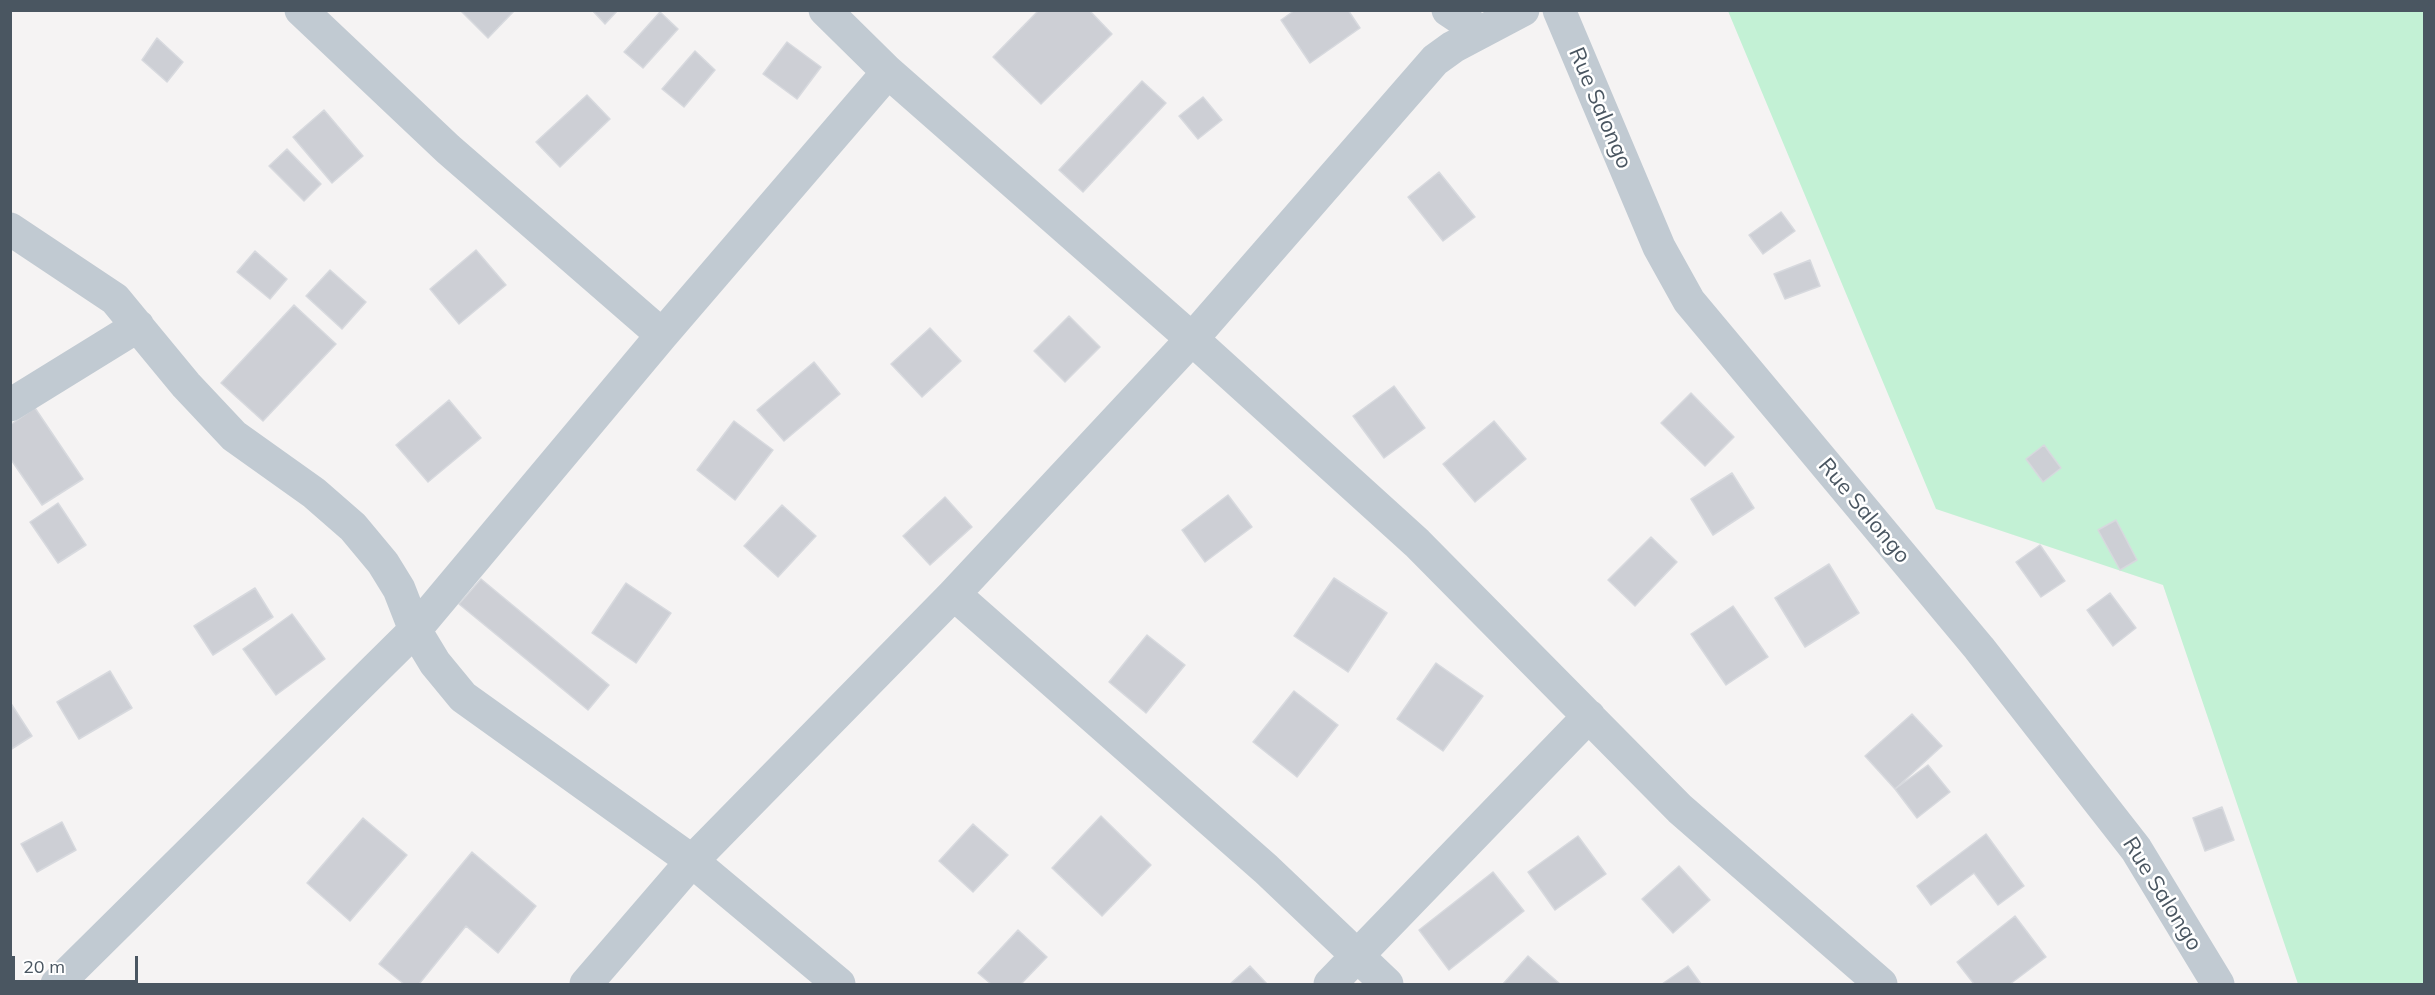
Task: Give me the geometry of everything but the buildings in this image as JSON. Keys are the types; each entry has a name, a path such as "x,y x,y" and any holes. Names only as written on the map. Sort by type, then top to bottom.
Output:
{"street":[{"path":"301,10 448,148 662,335"},
{"path":"825,10 888,72 1192,339 1417,543 1680,809 1881,984"},
{"path":"1448,10 1482,32"},
{"path":"586,984 692,861 954,594 1192,339 1435,60 1453,47 1523,10"},
{"name":"Rue Salongo","path":"1559,10 1659,247 1689,301 1979,648 2136,849 2218,984"},
{"path":"57,984 415,630 662,335 888,72"},
{"path":"10,229 115,299 186,385 234,436 314,493 353,527 382,563 399,589 415,630 435,663 464,697 692,861 839,984"},
{"path":"10,405 138,326"},
{"path":"954,594 1257,861 1387,984"},
{"path":"1330,984 1589,717"}],"green space":[{"path":"1728,11 2424,11 2424,984 2298,984 2163,585 1936,509"}]}
